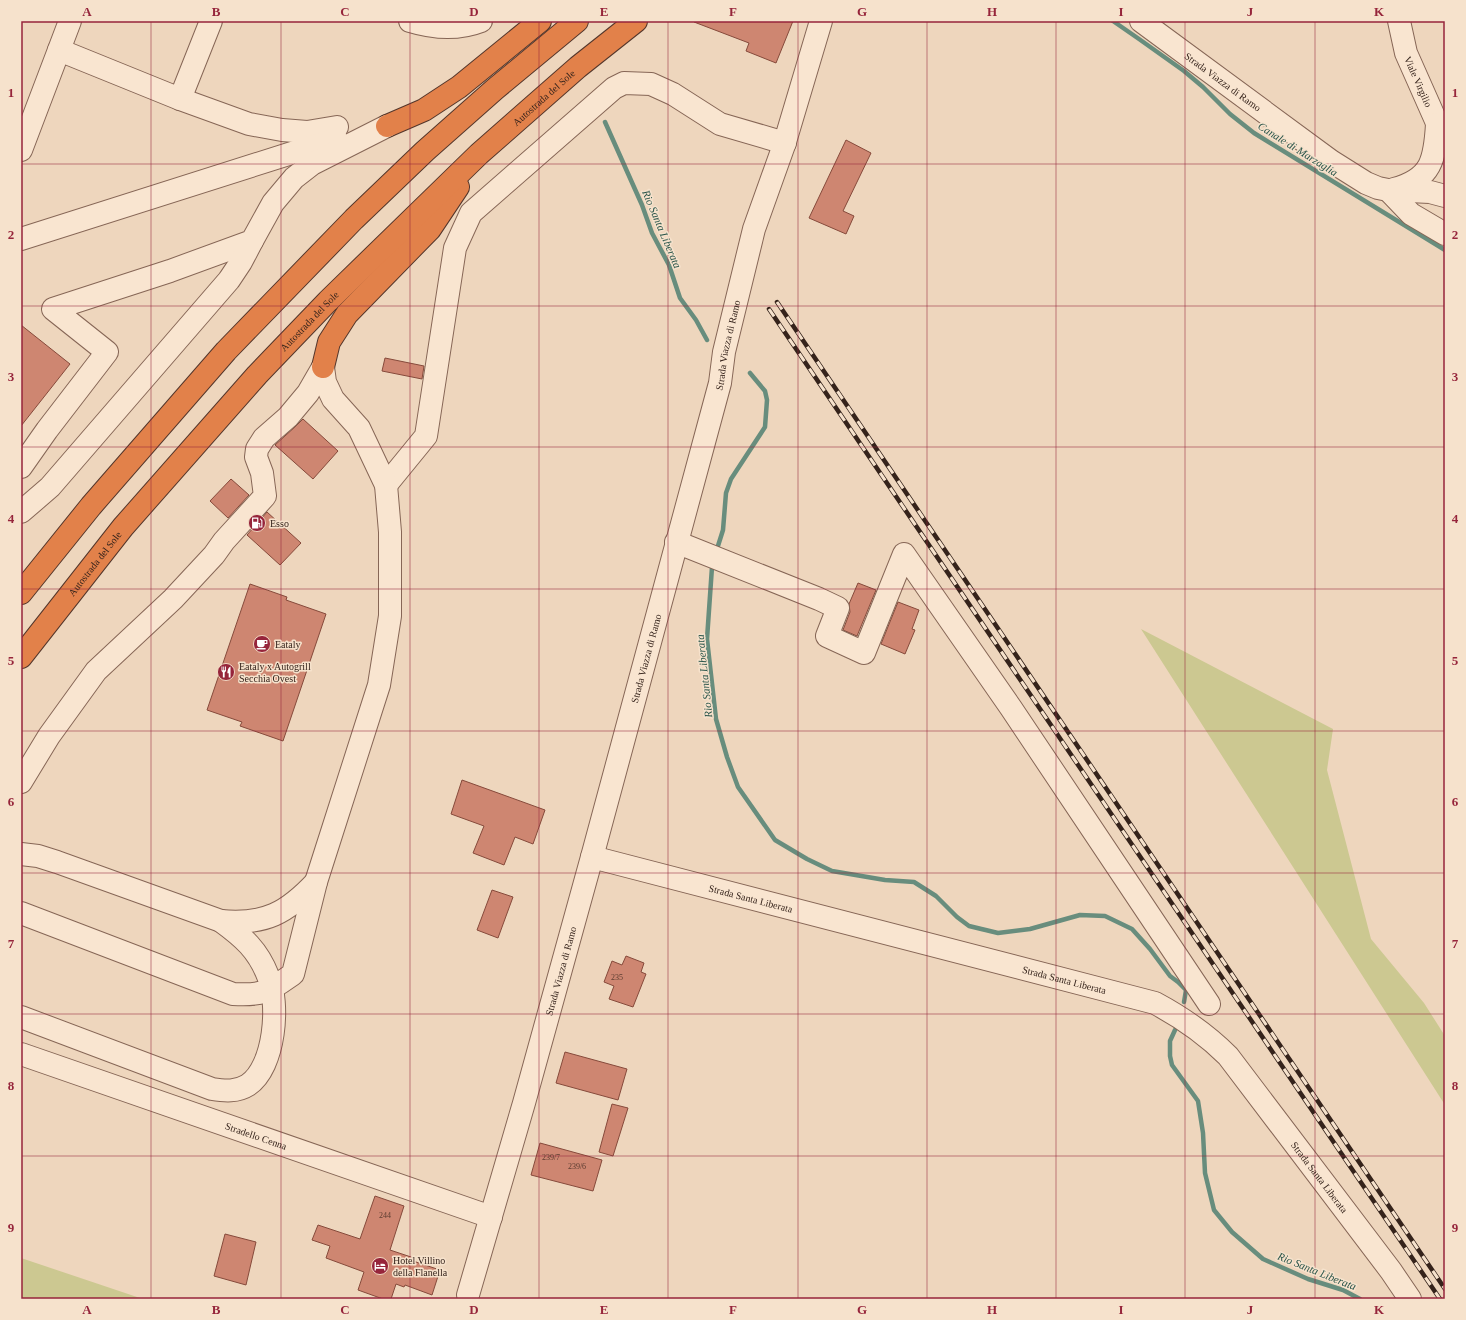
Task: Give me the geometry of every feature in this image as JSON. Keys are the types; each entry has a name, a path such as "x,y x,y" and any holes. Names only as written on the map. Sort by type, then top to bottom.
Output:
{"highway":[{"path":"387,126 424,110 459,87 540,21"},
{"path":"21,593 91,506 226,351 338,235 425,151 489,94 577,21"},
{"name":"Autostrada del Sole","path":"21,657 123,527 257,375 328,300 479,154 578,67 636,21"},
{"path":"323,367 329,342 347,314 430,229 479,154"}],"street":[{"path":"21,148 70,21"},
{"path":"180,99 211,21"},
{"path":"410,21 444,28 471,25 481,21"},
{"name":"Strada Viazza di Ramo","path":"468,1295 524,1103 592,857 720,383 724,352 754,230 784,143 821,21"},
{"name":"Strada Viazza di Ramo","path":"1141,21 1331,161 1366,183 1388,190 1430,192 1445,196"},
{"name":"Viale Virgilio","path":"1399,21 1406,53 1441,132"},
{"path":"60,50 180,99 248,124 282,130 308,132 337,127"},
{"path":"386,485 426,436 455,248 471,213 614,88 624,83 651,84 673,94 720,124 784,143"},
{"path":"21,238 323,142 387,126"},
{"path":"21,512 50,487 229,280 241,262 273,204 294,178 312,164 387,126"},
{"path":"1388,190 1400,187 1419,178 1428,169 1441,132"},
{"name":"Strada Viazza di Ramo","path":"1388,190 1411,214 1445,234"},
{"path":"21,467 47,430 107,352 53,309 170,271 252,240"},
{"path":"21,913 233,994 260,994 272,989 293,974 316,882 379,685 390,616 390,532 386,485 359,428 333,399 325,382 323,367"},
{"path":"21,782 49,736 96,671 173,599 214,555 224,541 265,496 262,473 256,457 257,449 264,438 288,417 308,393 323,367"},
{"path":"676,542 838,608 828,636 864,653 904,554 1011,708 1209,1004"},
{"path":"21,854 38,856 57,862 221,921 240,923 271,917 300,899 316,882"},
{"name":"Strada Santa Liberata","path":"592,857 1155,1003 1175,1013 1199,1029 1228,1056 1391,1271 1410,1299"},
{"path":"21,1016 212,1089 224,1091 234,1090 248,1084 262,1067 270,1046 275,1005 269,977 262,962 251,945 221,921"},
{"name":"Stradello Cenna","path":"21,1054 491,1217"}],"shaded area":[{"path":"1141,629 1333,729 1327,770 1371,939 1424,1003 1445,1036 1445,1105"},
{"path":"21,1258 143,1299 21,1299"}],"building":[{"path":"694,21 793,21 776,63 746,51 749,43"},
{"path":"846,140 871,153 843,211 854,216 846,234 809,218"},
{"path":"21,325 70,364 21,426"},
{"path":"385,358 424,366 422,379 382,371"},
{"path":"303,419 338,451 313,479 275,445"},
{"path":"231,479 249,495 228,518 210,501"},
{"path":"267,512 301,543 280,565 247,535"},
{"path":"858,583 876,590 857,636 843,630 850,612 849,604"},
{"path":"250,584 287,597 286,600 326,614 283,741 240,726 242,722 207,710"},
{"path":"898,602 919,610 912,629 915,630 905,654 881,644"},
{"path":"462,780 545,810 533,844 515,837 504,865 473,853 484,826 451,814"},
{"path":"492,890 513,897 498,938 477,930"},
{"path":"626,956 644,963 641,972 646,974 633,1007 609,999 614,986 604,982 612,961 622,965"},
{"path":"565,1052 627,1069 618,1100 556,1083"},
{"path":"612,1104 628,1108 613,1156 599,1152"},
{"path":"540,1143 602,1160 593,1191 531,1175"},
{"name":"Hotel Villino della Flanella","path":"375,1196 404,1206 390,1250 414,1258 413,1261 440,1270 432,1295 405,1285 404,1287 396,1284 391,1299 383,1299 358,1290 364,1272 326,1258 330,1246 312,1240 318,1225 360,1239"},
{"path":"225,1234 256,1242 246,1285 214,1276"}],"waterway":[{"name":"Canale di Marzaglia","path":"1113,21 1184,71 1203,87 1230,114 1254,133 1445,250"},
{"name":"Rio Santa Liberata","path":"605,122 642,205 652,233 669,265 680,298 696,320 707,340"},
{"name":"Rio Santa Liberata","path":"717,549 723,530 726,493 731,479 765,427 767,400 765,391 750,373"},
{"name":"Rio Santa Liberata","path":"712,567 707,639 716,719 727,757 738,787 775,840 807,859 832,871 885,880 914,882 936,896 957,917 969,926 998,933 1030,929 1080,915 1105,916 1132,929 1150,949 1170,976 1186,990 1184,1002"},
{"name":"Rio Santa Liberata","path":"1175,1030 1170,1041 1170,1056 1172,1065 1198,1101 1203,1133 1205,1173 1214,1210 1232,1232 1263,1259 1308,1279 1343,1290 1360,1299"}],"railway":[{"path":"777,302 1445,1289"},
{"path":"769,309 1440,1299"}],"place":[{"name":"Esso","path":"257,523"},
{"name":"Eataly","path":"262,644"},
{"name":"Eataly x Autogrill Secchia Ovest","path":"226,672"},
{"name":"Hotel Villino della Flanella","path":"380,1266"}]}
